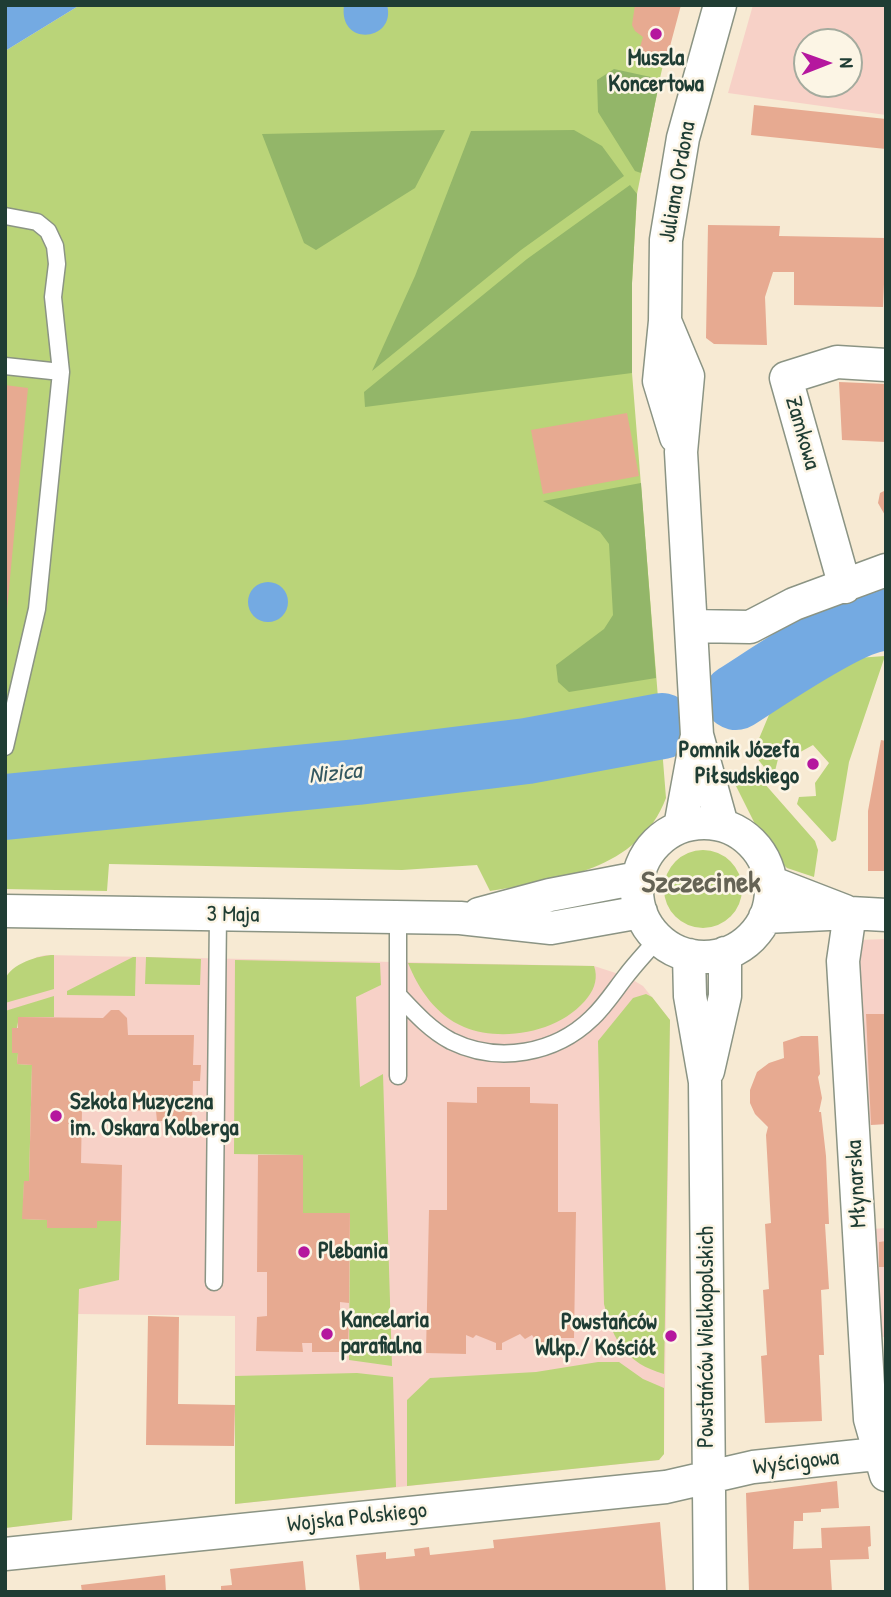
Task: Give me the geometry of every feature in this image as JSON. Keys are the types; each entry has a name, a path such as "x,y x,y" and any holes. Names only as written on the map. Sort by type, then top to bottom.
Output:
{"street":[{"name":"Juliana Ordona","path":"697,735 681,452 688,376 665,321 666,240 683,138 720,5"},
{"name":"Zamkowa","path":"845,587 786,377 836,362 886,365"},
{"path":"691,626 750,627 794,604 886,570"},
{"path":"697,735 722,825"},
{"path":"680,827 697,735"},
{"path":"701,822 722,825 740,833 755,846 765,863 770,882 770,900 765,917 755,933 742,945 707,957 689,955 658,939 648,927 640,912 638,878 646,856 660,838 680,827 701,822"},
{"name":"3 Maja","path":"460,918 550,895 638,878"},
{"path":"770,882 850,913"},
{"name":"3 Maja","path":"5,911 460,918 551,928 640,912"},
{"path":"765,917 850,913 886,915"},
{"name":"Młynarska","path":"850,913 843,961 870,1419 883,1460"},
{"name":"Powstańców Wielkopolskich","path":"705,1082 725,996 725,953"},
{"name":"Powstańców Wielkopolskich","path":"689,955 690,996 705,1082 710,1592"},
{"name":"Wyścigowa","path":"707,1478 753,1467 883,1460"},
{"name":"Wojska Polskiego","path":"5,1554 666,1487 707,1478"}],"lane":[{"path":"5,216 37,222 48,231 55,246 57,264 53,297 61,372 37,609 5,747"},
{"path":"5,366 61,372"},
{"path":"5,669 23,671"},
{"path":"214,1282 218,915"},
{"path":"398,918 398,1076"},
{"path":"398,995 428,1025 451,1040 478,1050 496,1053 526,1052 560,1041 593,1017 658,939"}],"shaded area":[{"path":"753,5 886,5 886,115 728,93"},
{"path":"886,939 886,1124 867,1125 854,946 860,940"},
{"path":"46,955 594,966 628,977 643,986 670,1020 664,1454 659,1460 235,1504 235,1316 78,1314 72,1520 5,1528 5,979 18,967"},
{"path":"886,1228 886,1337 881,1337 873,1229"}],"green space":[{"path":"80,5 677,5 637,194 632,283 632,373 666,798 653,822 636,842 616,856 593,868 568,876 490,891 477,865 402,870 109,864 107,891 5,889 5,51"},
{"path":"614,69 660,79 641,173 635,171 598,112 597,80"},
{"path":"445,130 415,188 316,250 304,243 262,134"},
{"path":"574,130 602,146 624,176 521,250 372,371 415,276 471,131"},
{"path":"630,185 637,194 632,283 632,373 365,407 364,392 527,259"},
{"path":"641,483 656,678 569,692 558,682 556,665 604,629 613,615 609,544 600,532 543,501"},
{"path":"885,656 849,762 836,840 832,842 797,804 799,797 816,796 815,783 829,763 813,745 793,756 779,755 775,771 768,772 753,753 771,710 857,658"},
{"path":"750,779 764,783 815,841 818,850 814,877 787,868 769,852 735,784"},
{"path":"703,850 718,853 731,861 739,874 742,889 739,904 731,917 718,925 703,928 688,925 675,917 667,904 664,889 667,874 675,861 688,853"},
{"path":"54,955 54,989 5,1003 5,980 13,969 33,959"},
{"path":"136,957 135,996 67,995 67,991"},
{"path":"146,957 201,959 200,985 145,984"},
{"path":"235,960 380,963 381,985 356,997 360,1087 383,1074 392,1366 349,1360 350,1213 303,1213 303,1155 234,1154"},
{"path":"408,963 594,966 596,978 588,997 563,1019 531,1031 496,1034 464,1027 445,1016 423,992"},
{"path":"646,994 652,997 670,1020 664,1374 640,1364 623,1349 612,1329 604,1304 598,1041 633,998"},
{"path":"54,996 54,1017 19,1017 12,1053 18,1053 17,1064 32,1065 29,1181 24,1181 23,1219 47,1220 47,1228 96,1228 97,1221 121,1221 119,1280 79,1289 72,1520 5,1528 5,1011"},
{"path":"598,1362 619,1362 643,1379 664,1388 664,1454 659,1460 407,1486 407,1400 430,1378 536,1372"},
{"path":"357,1373 393,1377 396,1487 235,1504 235,1376"}],"water":[{"path":"5,5 80,5 5,51"},
{"path":"344,5 387,5 388,17 384,26 376,32 367,35 358,33 350,28 345,19"},
{"path":"268,582 282,588 288,602 282,616 268,622 254,616 248,602 254,588"}],"building":[{"name":"Muszla Koncertowa","path":"635,5 681,5 665,65 637,57 643,37 632,25"},
{"path":"754,105 886,119 886,149 751,135"},
{"path":"708,225 780,226 779,236 886,238 883,307 794,305 794,272 773,272 765,297 767,345 714,344 706,338"},
{"path":"839,382 886,384 886,442 842,440"},
{"path":"5,385 28,388 7,610 5,610"},
{"path":"627,413 639,476 543,494 531,430"},
{"path":"886,490 886,517 878,503 880,493"},
{"path":"881,740 886,741 886,871 868,871 868,811"},
{"name":"Szkoła Muzyczna im. Oskara Kolberga","path":"111,1010 119,1010 127,1018 128,1035 194,1035 193,1065 201,1065 200,1081 193,1081 192,1121 157,1121 156,1111 82,1109 81,1163 122,1165 121,1221 97,1221 97,1228 47,1228 47,1220 22,1219 24,1181 29,1181 32,1065 17,1064 18,1053 12,1053 12,1028 18,1028 18,1017 103,1018"},
{"path":"866,1014 886,1014 886,1124 871,1125"},
{"path":"801,1036 818,1036 818,1077 822,1098 819,1112 826,1156 829,1224 825,1224 829,1289 821,1290 824,1355 819,1355 822,1421 765,1423 761,1356 767,1355 763,1290 769,1289 765,1224 771,1223 766,1135 768,1127 755,1114 750,1103 750,1090 757,1072 769,1063 784,1058 783,1042"},
{"path":"477,1087 530,1087 530,1103 558,1104 558,1212 576,1212 574,1338 559,1338 551,1347 540,1347 532,1335 525,1339 520,1334 502,1343 502,1350 496,1350 496,1343 476,1335 473,1338 466,1335 466,1354 426,1353 429,1210 447,1210 447,1102 477,1103"},
{"name":"Plebania","path":"258,1155 303,1155 303,1213 350,1213 349,1303 340,1302 340,1316 349,1316 348,1352 312,1352 312,1343 302,1343 303,1352 256,1351 257,1317 267,1316 267,1272 257,1272"},
{"path":"886,1241 886,1267 879,1267 879,1242"},
{"path":"148,1316 179,1317 178,1404 235,1405 234,1446 146,1445"},
{"path":"837,1481 839,1508 803,1513 803,1521 794,1521 793,1549 822,1548 821,1528 870,1526 869,1559 830,1560 832,1592 749,1592 746,1493"},
{"path":"660,1522 666,1592 360,1592 356,1555 386,1552 386,1559 415,1556 414,1549 429,1547 430,1555 467,1551 494,1548 493,1540"},
{"path":"303,1561 306,1592 221,1592 221,1586 232,1585 230,1569"},
{"path":"165,1575 166,1592 82,1592 81,1585"}],"waterway":[{"name":"Nizica","path":"736,697 832,638 871,621 886,618"},
{"name":"Nizica","path":"5,807 357,772 527,751 662,726"}],"place":[{"name":"Muszla Koncertowa","path":"656,34"},
{"name":"Pomnik Józefa Piłsudskiego","path":"813,764"},
{"name":"Szkoła Muzyczna im. Oskara Kolberga","path":"56,1116"},
{"name":"Plebania","path":"304,1252"},
{"name":"Kancelaria parafialna","path":"327,1334"},
{"name":"Powstańców Wlkp./ Kościół","path":"671,1336"}],"district":[{"name":"Szczecinek","path":"701,884"}]}
